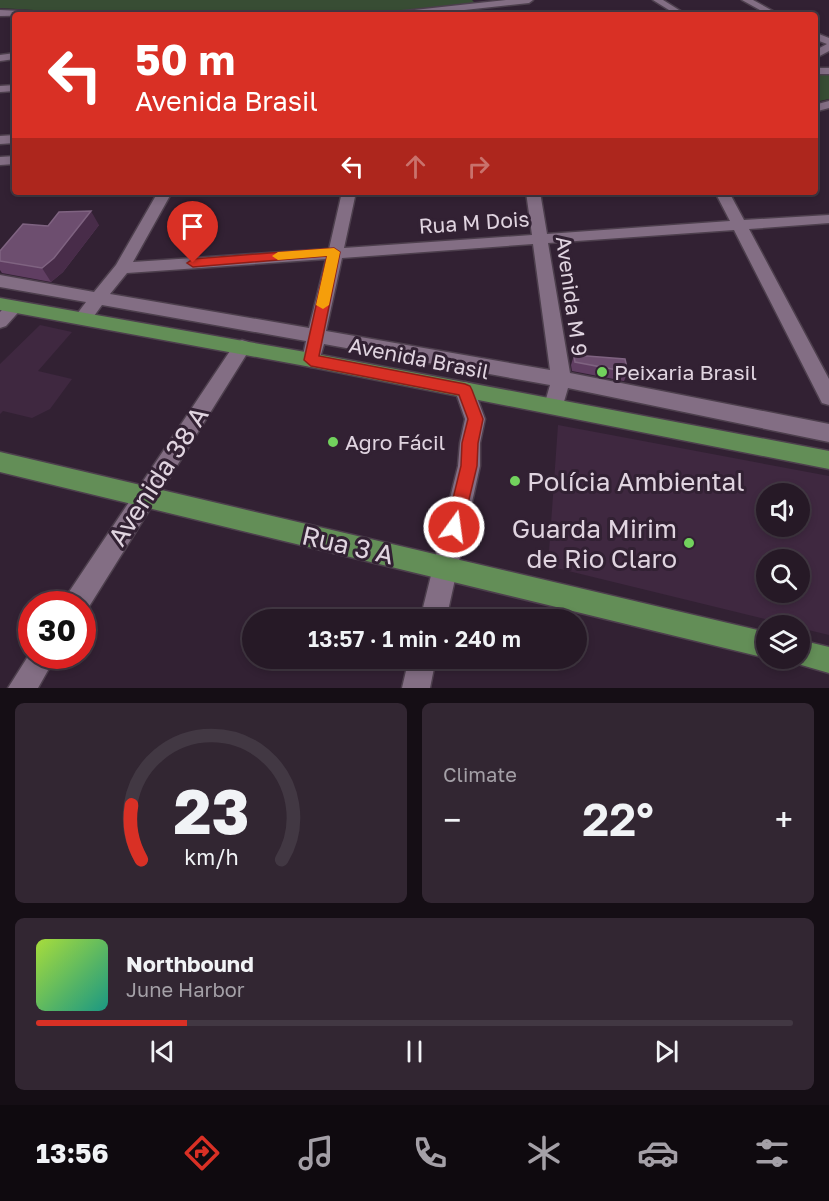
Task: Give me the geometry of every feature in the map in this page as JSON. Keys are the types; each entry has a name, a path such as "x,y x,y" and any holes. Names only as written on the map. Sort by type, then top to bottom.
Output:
{"main road":[{"name":"Avenida Brasil","path":"8,305 311,360 829,460"},
{"name":"Rua 3 A","path":"0,462 756,643"},
{"path":"810,655 829,660"}],"street":[{"path":"416,12 478,3 514,5 529,0"},
{"path":"657,0 678,12"},
{"path":"746,0 770,12"},
{"path":"82,318 122,268 163,195"},
{"path":"311,360 348,195"},
{"name":"Avenida M 9","path":"534,195 542,238 561,379 554,406"},
{"path":"724,195 826,386"},
{"name":"Rua M Dois","path":"122,268 829,219"},
{"name":"Avenida Brasil","path":"0,281 561,379 829,433"},
{"path":"0,322 8,305"},
{"name":"Avenida 38 A","path":"84,591 242,347"},
{"path":"435,609 469,466 470,443 476,419 465,390"},
{"path":"22,688 34,669"},
{"path":"416,688 420,669"}],"shaded area":[{"path":"40,325 72,332 38,371 72,379 50,409 32,418 3,411 0,414 0,364"},
{"name":"Guarda Mirim de Rio Claro","path":"558,425 829,476 829,635 810,630 810,615 756,617 548,566"}],"green space":[{"path":"0,0 472,0 475,3 395,12 66,12 0,8"},
{"path":"818,74 829,75 829,99 818,101"}],"building":[{"path":"91,211 54,258 42,268 0,261 0,251 23,224 48,226 59,212"},
{"path":"574,355 625,359 628,372 575,362"}],"slow traffic":[{"path":"278,256 334,252 323,305"}],"place":[{"name":"Peixaria Brasil","path":"602,372"},
{"name":"Agro Fácil","path":"333,442"},
{"name":"Polícia Ambiental","path":"515,481"},
{"name":"Guarda Mirim de Rio Claro","path":"689,543"}],"route":[{"path":"193,263 334,252 311,360 465,390 476,419 470,443 469,466 454,527"}]}
